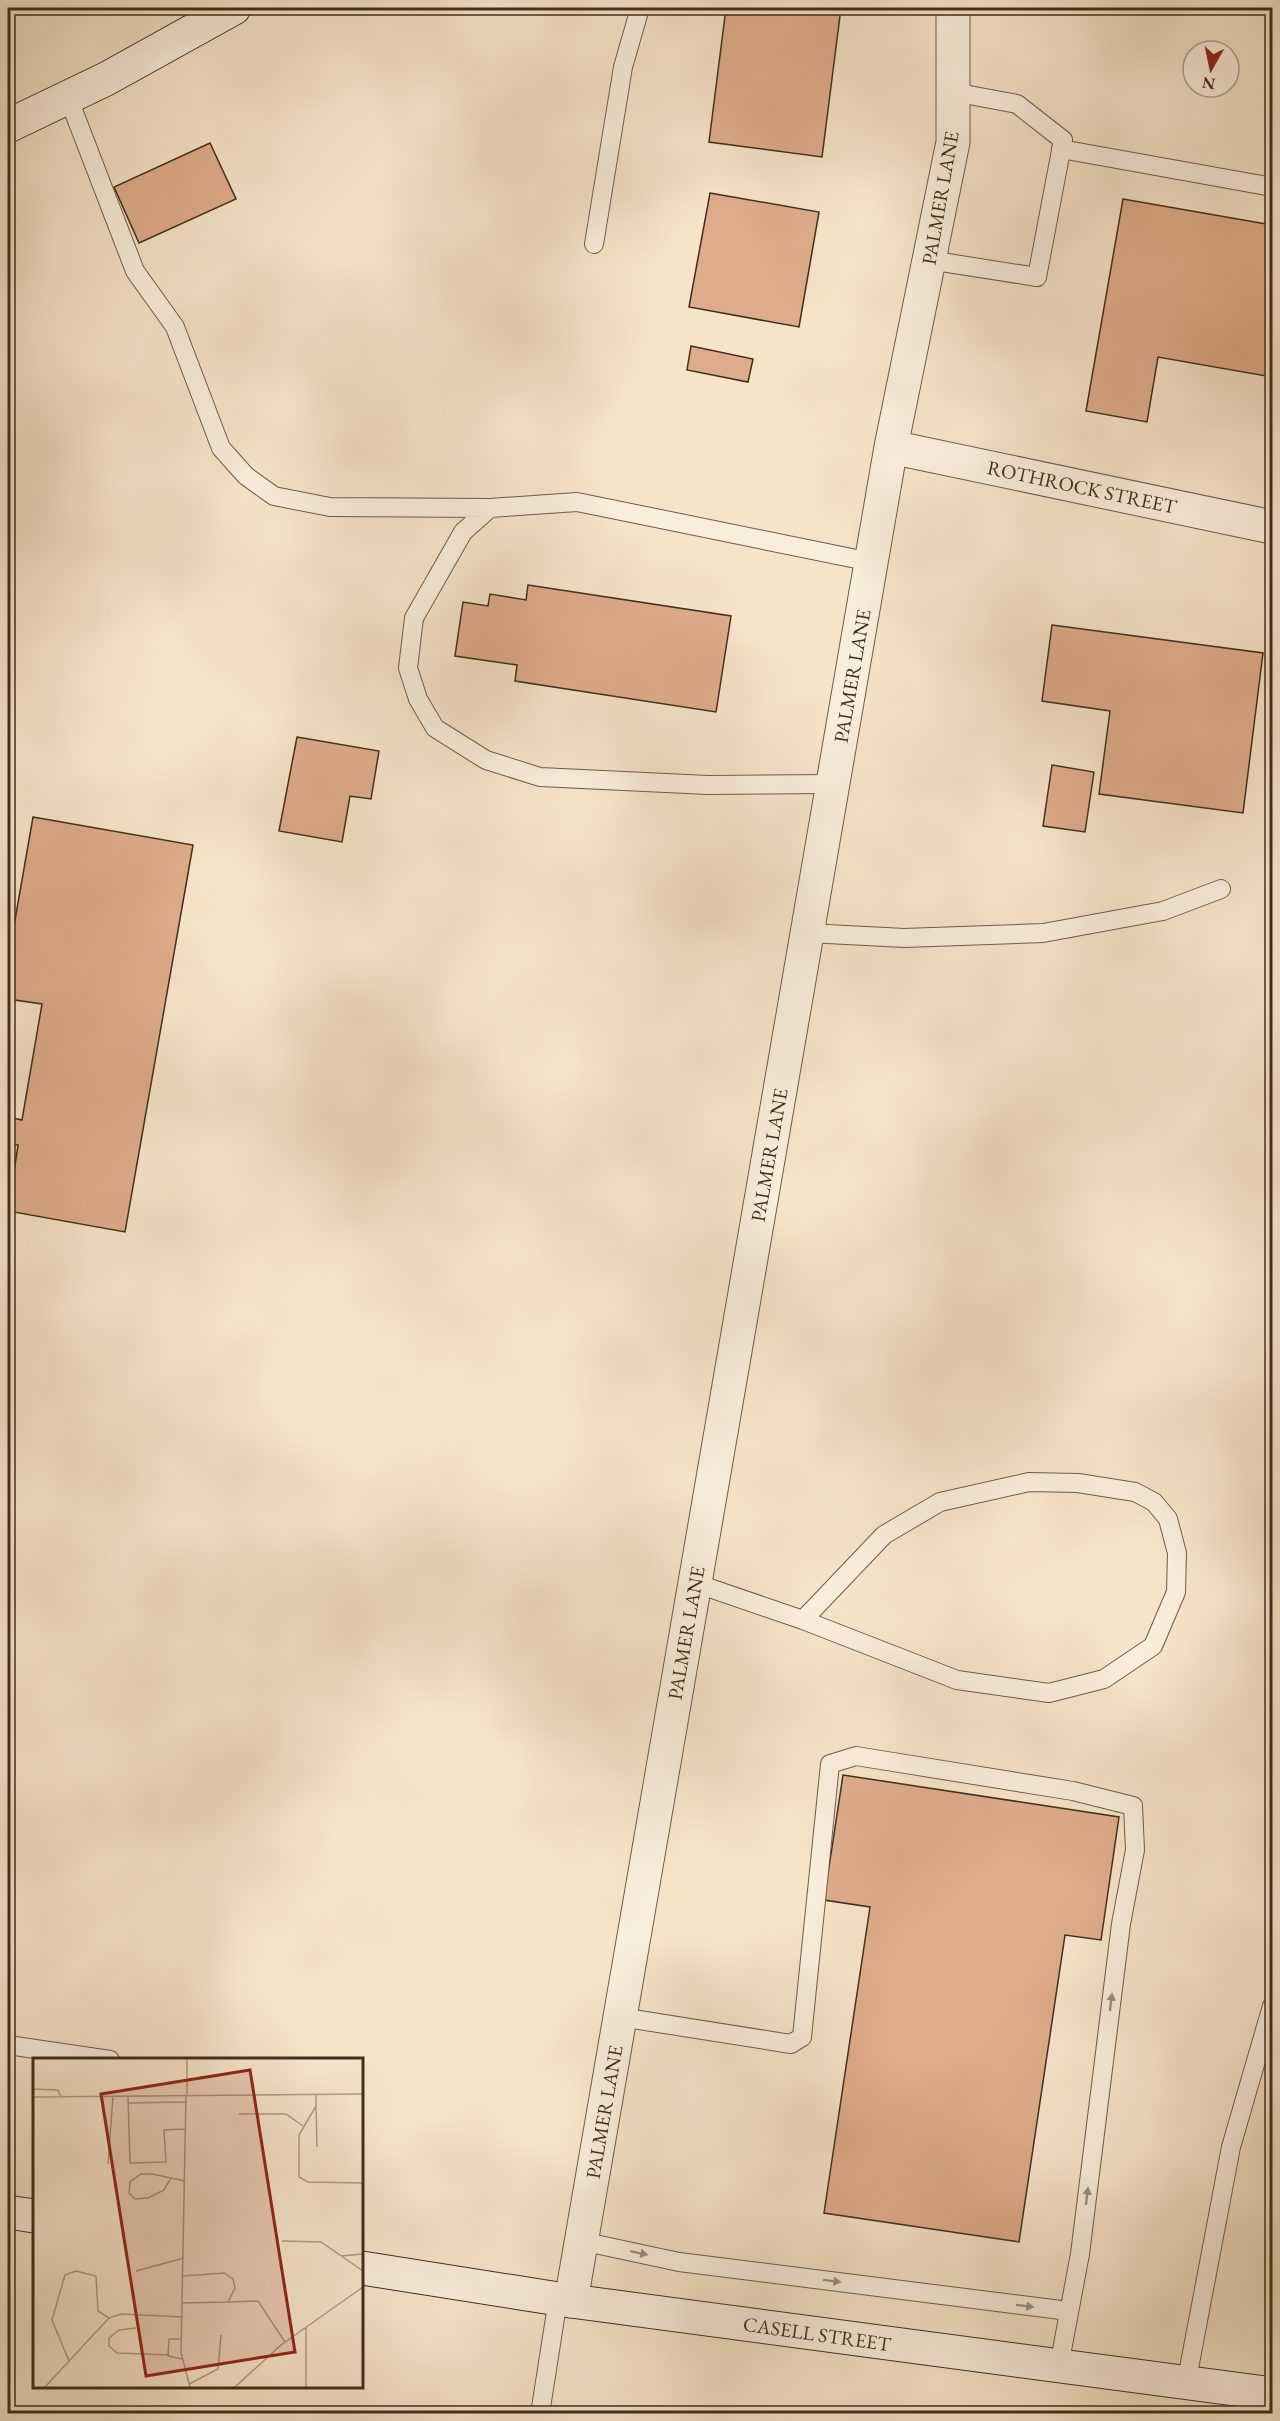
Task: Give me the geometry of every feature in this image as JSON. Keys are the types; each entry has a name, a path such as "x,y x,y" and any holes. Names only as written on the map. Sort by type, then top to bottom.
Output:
{"street":[{"path":"8,126 106,79 234,8"},
{"name":"PALMER LANE","path":"564,2300 581,2241 891,447 953,142 952,8"},
{"name":"ROTHROCK STREET","path":"891,447 1272,527"},
{"path":"8,2212 33,2216"},
{"name":"CASELL STREET","path":"363,2268 564,2300 1272,2394"}],"lane":[{"path":"594,244 622,67 640,8"},
{"path":"930,260 1037,277 1063,140 1017,104 953,92"},
{"path":"68,97 135,272 175,327 220,448 246,476 274,496 330,507 490,508 577,502 872,562"},
{"path":"1061,149 1272,187"},
{"path":"490,508 463,532 414,618 408,668 418,699 435,728 486,760 540,777 708,785 833,784"},
{"path":"808,933 904,938 1043,933 1163,912 1221,889"},
{"path":"695,1583 803,1620 957,1680 1049,1693 1104,1679 1153,1646 1176,1592 1177,1553 1168,1519 1154,1502 1135,1491 1078,1482 1029,1482 940,1502 884,1535 803,1620"},
{"path":"620,2017 791,2044 802,2037 830,1764 856,1756 1073,1791 1133,1806 1135,1850 1121,1924 1080,2254 1059,2366"},
{"path":"1186,2384 1231,2146 1272,2006"},
{"path":"8,2045 96,2058"},
{"path":"581,2241 679,2262 1069,2311"},
{"path":"540,2414 564,2300"}],"building":[{"path":"726,8 841,8 822,157 709,142"},
{"path":"210,143 236,199 139,243 114,187"},
{"path":"710,193 819,212 799,327 689,307"},
{"path":"1123,199 1272,225 1272,377 1158,357 1147,422 1086,411"},
{"path":"691,346 753,359 748,382 687,370"},
{"path":"528,585 731,616 716,712 515,681 517,665 455,656 463,602 488,606 490,594 526,600"},
{"path":"1052,625 1263,653 1243,813 1099,794 1110,711 1042,701"},
{"path":"297,737 379,751 371,799 350,796 342,842 279,831"},
{"path":"1052,765 1094,772 1085,832 1043,826"},
{"path":"33,817 193,845 125,1232 8,1211 18,1145 8,1143 8,1117 22,1120 42,1004 8,999 8,960"},
{"path":"843,1775 1119,1817 1101,1940 1065,1935 1019,2242 824,2213 870,1907 824,1900"}]}
